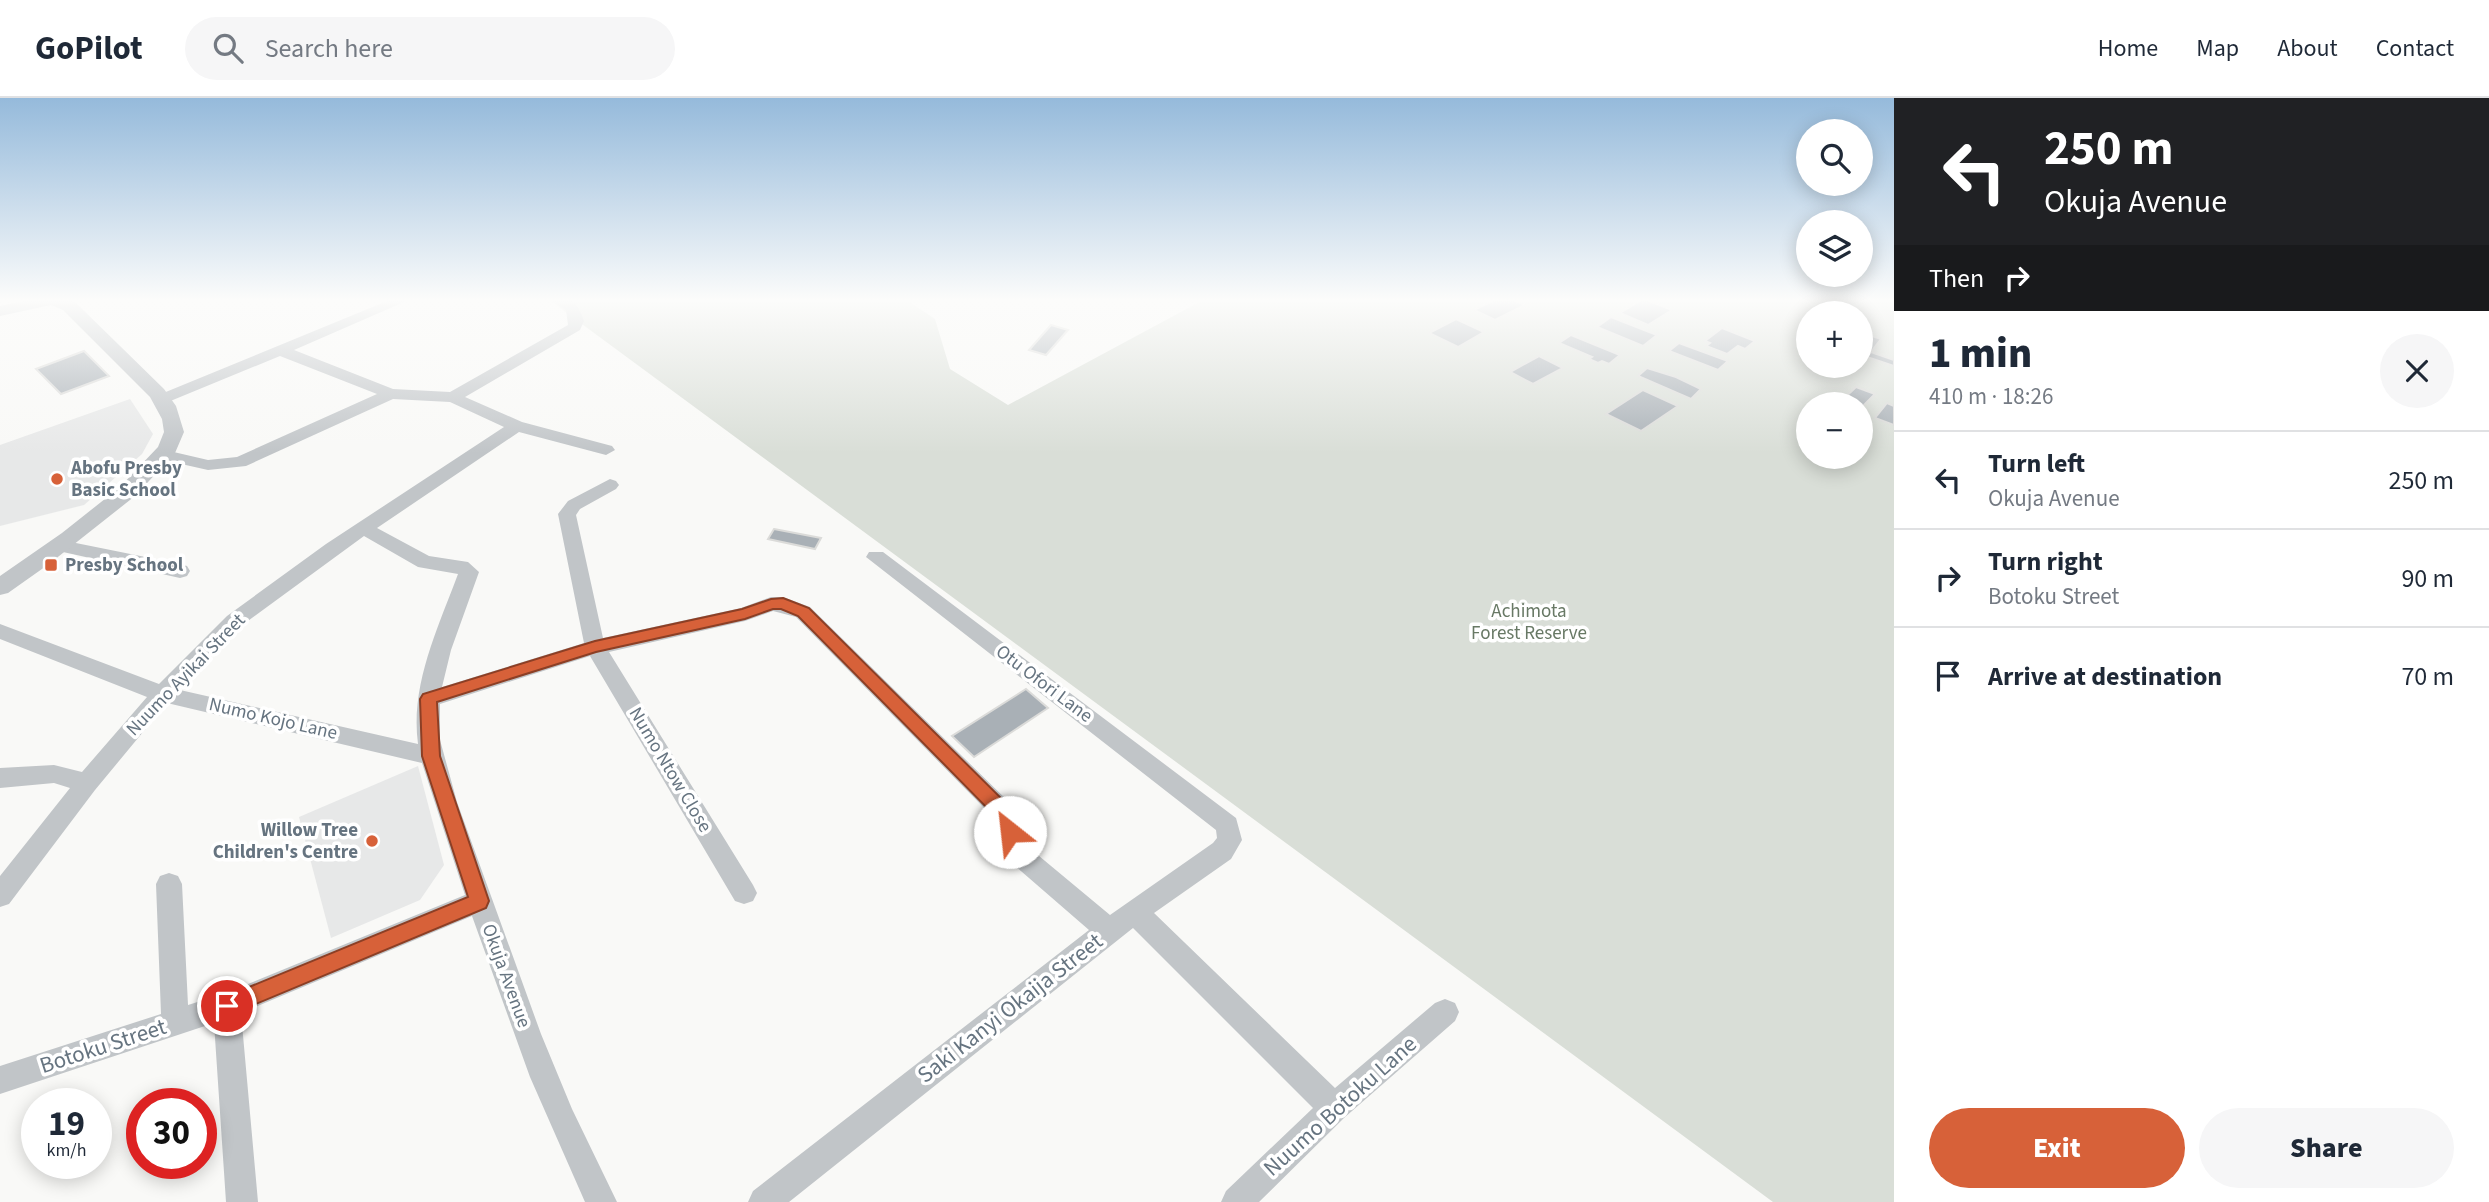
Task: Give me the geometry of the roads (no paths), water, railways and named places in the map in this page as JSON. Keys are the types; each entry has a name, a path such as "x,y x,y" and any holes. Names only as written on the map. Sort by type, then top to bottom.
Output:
{"street":[{"path":"0,587 61,546 165,455 174,433 162,399 114,351"},
{"path":"162,399 282,351 391,394 453,397 516,426 606,450"},
{"path":"453,397 534,351"},
{"path":"165,455 208,465 240,462 391,394"},
{"name":"Nuumo Ayikai Street","path":"0,896 87,783 162,694 234,621 363,528 516,426"},
{"name":"Numo Ntow Close","path":"610,485 574,505 566,514 595,647 744,892"},
{"name":"Okuja Avenue","path":"363,528 425,562 461,567 469,572 455,606 429,699 431,756 532,1048 578,1157 601,1202"},
{"path":"61,546 180,571"},
{"name":"Otu Ofori Lane","path":"876,557 1211,812"},
{"path":"429,699 595,647 745,614 771,604 783,604 803,612 1006,814 1011,827 1008,845 1109,930"},
{"name":"Numo Kojo Lane","path":"0,631 162,694 431,756"},
{"path":"0,778 54,774 87,783"},
{"name":"Saki Kanyi Okaija Street","path":"764,1202 1109,930 1222,851 1230,840 1227,824 1211,812"},
{"path":"169,884 175,1022"},
{"name":"Botoku Street","path":"0,1080 227,1006 479,901"},
{"path":"1134,911 1334,1108"},
{"path":"227,1006 242,1202"},
{"name":"Nuumo Botoku Lane","path":"1237,1202 1334,1108 1444,1012"}],"place":[{"name":"Abofu Presby Basic School","path":"57,479"},
{"name":"Presby School","path":"51,565"},
{"name":"Willow Tree Children's Centre","path":"372,841"}],"park label":[{"name":"Achimota Forest Reserve","path":"1529,622"}]}
